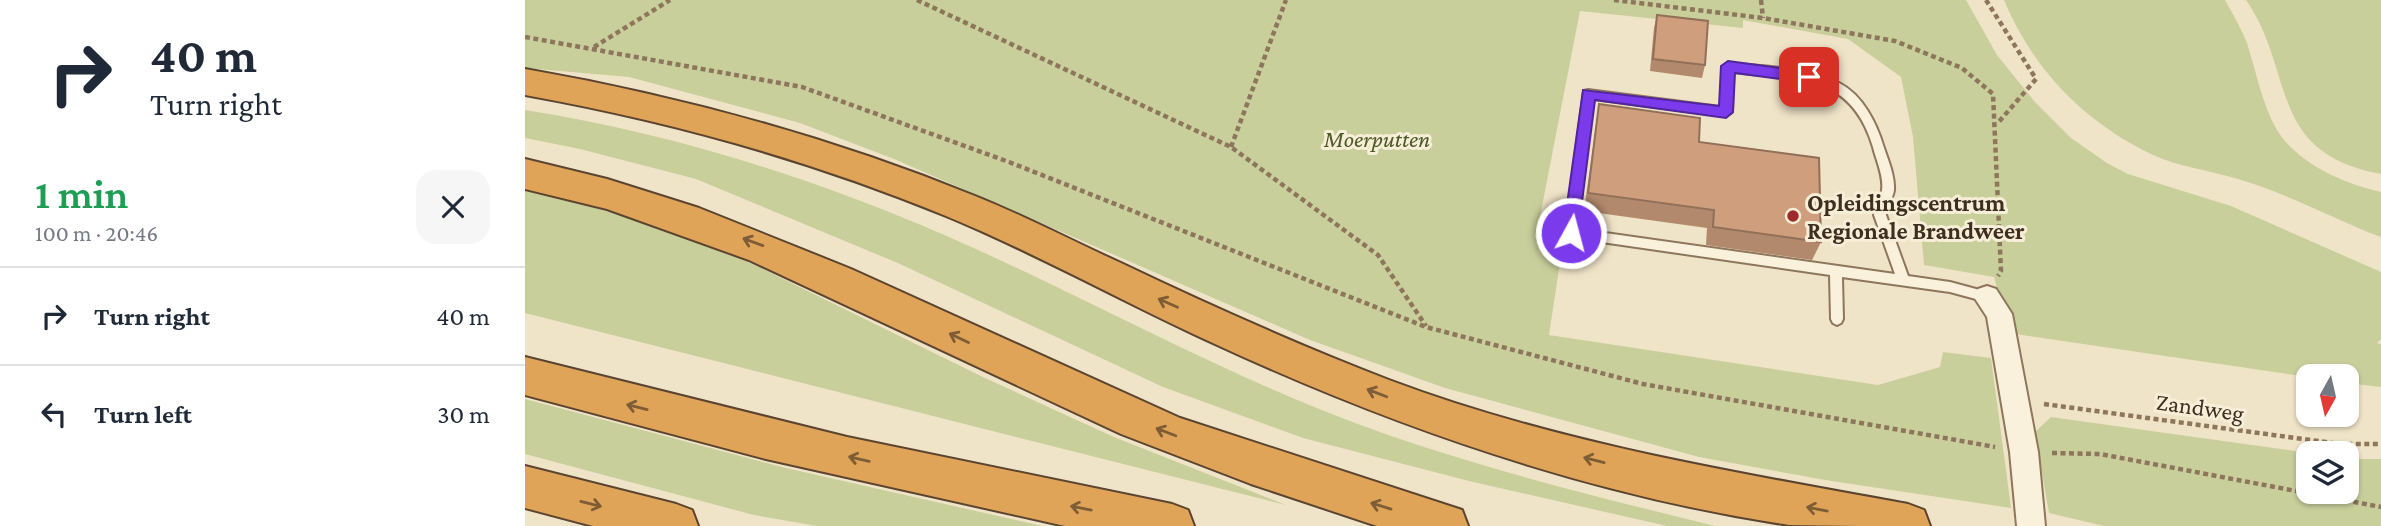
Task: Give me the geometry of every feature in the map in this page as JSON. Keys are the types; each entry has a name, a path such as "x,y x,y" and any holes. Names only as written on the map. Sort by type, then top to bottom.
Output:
{"highway":[{"path":"525,82 589,93 723,125 795,145 878,175 963,207 1300,362 1443,418 1548,448 1698,485 1908,526"},
{"path":"525,174 656,207 772,250 1137,420 1299,480 1446,526"},
{"path":"525,376 691,421 1005,493 1172,526"},
{"path":"525,487 675,526"}],"street":[{"path":"1987,297 1999,314 2024,452 2031,526"}],"lane":[{"path":"1904,281 1880,215 1888,184 1872,126 1855,102 1837,86 1809,77 1728,66 1726,112 1588,94 1571,233 1836,272 1949,287 1987,297"},
{"path":"1836,272 1837,319"}],"path":[{"path":"594,47 670,0"},
{"path":"917,0 1231,147 1378,256 1426,327"},
{"path":"1231,147 1286,0"},
{"path":"1614,0 1763,19 1895,41 1962,68 1993,94 1997,125 1996,201 2001,271 1987,297"},
{"path":"1761,0 1763,19"},
{"path":"1986,0 2036,79 1997,125"},
{"path":"525,37 594,47 802,88 1009,162 1426,327 1643,384 2024,452 2100,454 2381,508"},
{"name":"Zandweg","path":"2015,400 2340,444 2381,444"}],"green space":[{"name":"Moerputten","path":"525,0 1966,0 1997,55 2035,102 2071,138 2107,163 2128,174 2231,206 2381,272 2381,339 2377,343 2381,344 2381,387 2359,384 2359,364 2296,364 2296,375 2009,333 1994,277 1924,265 1913,137 1901,77 1848,39 1743,20 1743,28 1580,11 1538,227 1565,230 1549,335 1878,385 1940,367 1943,352 1991,358 2011,508 1825,480 1699,457 1445,388 1310,340 894,159 800,123 629,77 525,68"},
{"path":"2004,0 2225,0 2247,43 2263,98 2277,130 2297,153 2323,171 2352,184 2381,192 2381,237 2274,191 2172,162 2127,141 2082,109 2045,70 2029,48"},
{"path":"2246,0 2381,0 2381,174 2344,163 2318,148 2301,129 2289,106 2261,27"},
{"path":"525,110 626,129 676,142 825,188 970,246 1210,361 1356,423 1508,472 1715,526 1667,526 1469,481 1303,438 1163,387 900,264 696,179 580,149 525,138"},
{"path":"525,189 643,221 755,265 985,378 1114,437 1286,505 525,313"},
{"path":"525,399 786,468 1042,526 817,526 754,515 525,454"},
{"path":"2051,417 2296,451 2296,504 2359,504 2359,459 2381,459 2381,526 2104,526 2049,513 2035,432"}],"building":[{"path":"1657,15 1708,21 1705,65 1653,59"},
{"path":"1599,104 1700,118 1699,142 1819,158 1821,242 1713,227 1714,210 1588,193"}],"place":[{"name":"Opleidingscentrum Regionale Brandweer","path":"1793,216"}],"route":[{"path":"1571,233 1588,94 1726,112 1728,66 1809,77"}]}
